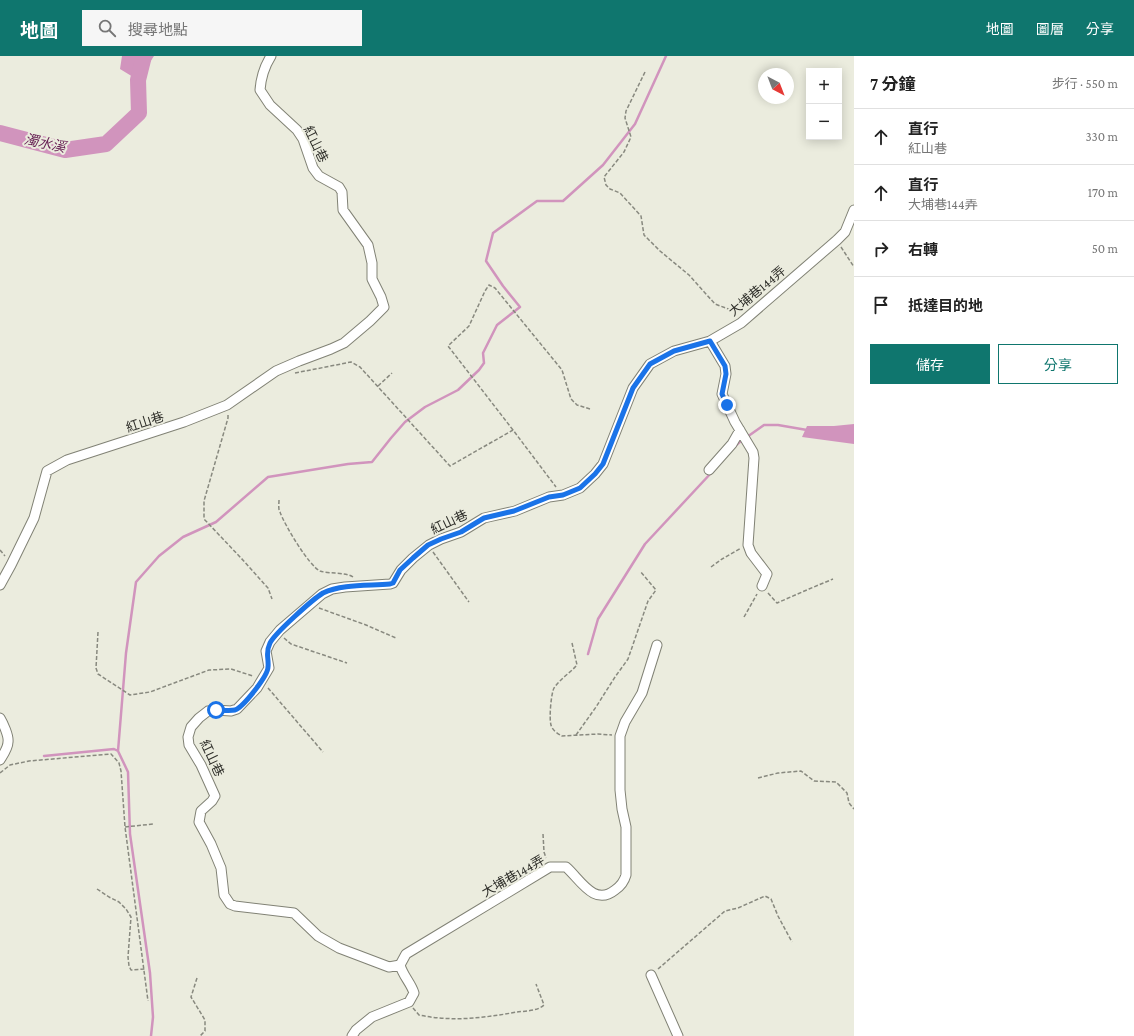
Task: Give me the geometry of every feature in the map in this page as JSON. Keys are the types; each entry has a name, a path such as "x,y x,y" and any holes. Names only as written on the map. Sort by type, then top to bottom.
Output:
{"street":[{"name":"紅山巷","path":"0,585 34,518 48,471 67,460 184,422 227,405 276,371 344,343 384,307 372,279 372,263 368,245 343,210 342,192 339,187 319,176 313,168 305,149 303,139 297,130 270,105 260,90 261,76 271,56"},
{"name":"大埔巷144弄","path":"563,495 580,488 603,464 633,388 650,364 674,351 710,341 741,323 845,232 854,210"},
{"path":"710,341 725,366 726,374 722,394 735,422 754,452 748,545 751,553 767,574 762,586"},
{"path":"709,470 732,444 740,430"},
{"name":"紅山巷","path":"400,966 389,967 340,948 318,936 294,913 235,906 230,904 224,895 221,868 211,844 199,822 201,811 212,801 215,796 201,765 189,745 188,737 191,727 208,711 237,709 257,688 269,668 266,651 270,642 311,602 322,594 345,587 393,583 400,570 428,545 461,532 484,518 514,511 549,497 563,495"},
{"name":"大埔巷144弄","path":"400,966 406,954 550,867 566,867 594,894 602,896 612,893 621,886 625,881 626,876 626,827 622,810 620,790 620,736 625,722 642,693 657,645"},
{"path":"0,718 9,742 0,760"},
{"path":"352,1036 356,1030 372,1017 409,1002 414,993 412,987 402,973 400,966"},
{"path":"651,975 678,1036"}],"path":[{"path":"645,72 626,111 625,118 631,137 624,152 604,177 606,185 610,189 620,193 641,216 644,235 660,251 689,275 715,304 731,310 754,302"},
{"path":"837,240 854,267"},
{"path":"563,495 448,346 470,326 489,285 495,288 562,370 571,399 578,405 590,410"},
{"path":"293,374 351,362 360,367 450,466 513,430"},
{"path":"378,386 392,373"},
{"path":"227,405 228,418 204,501 204,519 268,588 272,599"},
{"path":"279,500 279,511 289,530 312,565 319,570 333,574 351,575 364,586"},
{"path":"428,545 469,602"},
{"path":"711,567 722,559 748,545"},
{"path":"576,735 628,659 648,601 656,590 640,571"},
{"path":"744,617 762,586 777,603 833,579"},
{"path":"311,602 321,609 366,625 396,638"},
{"path":"98,632 96,668 98,674 130,695 150,692 209,670 231,669 262,680 322,752"},
{"path":"277,634 291,644 347,663"},
{"path":"572,643 577,666 555,687 552,692 550,718 551,727 557,734 562,736 598,734 620,736"},
{"path":"0,773 10,765 30,761 111,754 119,763 121,771 125,827 145,969 148,1001"},
{"path":"758,778 778,773 801,771 814,781 836,782 847,793 849,803 854,809"},
{"path":"125,827 153,824"},
{"path":"543,834 544,852 550,867"},
{"path":"97,889 119,902 131,917 128,957 129,966 131,970 145,969"},
{"path":"651,975 725,911 738,908 765,896 771,899 792,942"},
{"path":"197,978 191,997 205,1020 205,1031 200,1036"},
{"path":"409,1002 419,1015 434,1019 479,1018 541,1007 544,1005 536,984"}],"shaded area":[{"path":"122,56 154,56 138,80 120,69"},
{"path":"854,424 854,444 802,437 807,426"}],"waterway":[{"name":"濁水溪","path":"0,133 65,150 106,144 139,113 138,80 144,56"},
{"path":"151,1036 153,1017 150,973 130,834 128,772 118,751 126,653 136,582 159,556 183,537 216,522 268,477 348,464 372,462 405,422 425,407 458,390 479,370 484,363 483,353 497,325 520,307 486,261 493,233 537,201 563,201 603,165 635,124 666,56"},
{"path":"747,437 764,425 778,425 807,430"},
{"path":"734,447 742,440"},
{"path":"588,654 598,619 645,544 712,472"},
{"path":"44,756 114,749 118,751"}],"route":[{"path":"216,710 237,709 257,688 269,668 266,651 270,642 280,630 322,594 345,587 393,583 400,570 428,545 461,532 484,518 514,511 549,497 563,495 580,488 603,464 633,388 650,364 674,351 710,341 725,366 726,374 722,394 727,405"}]}
